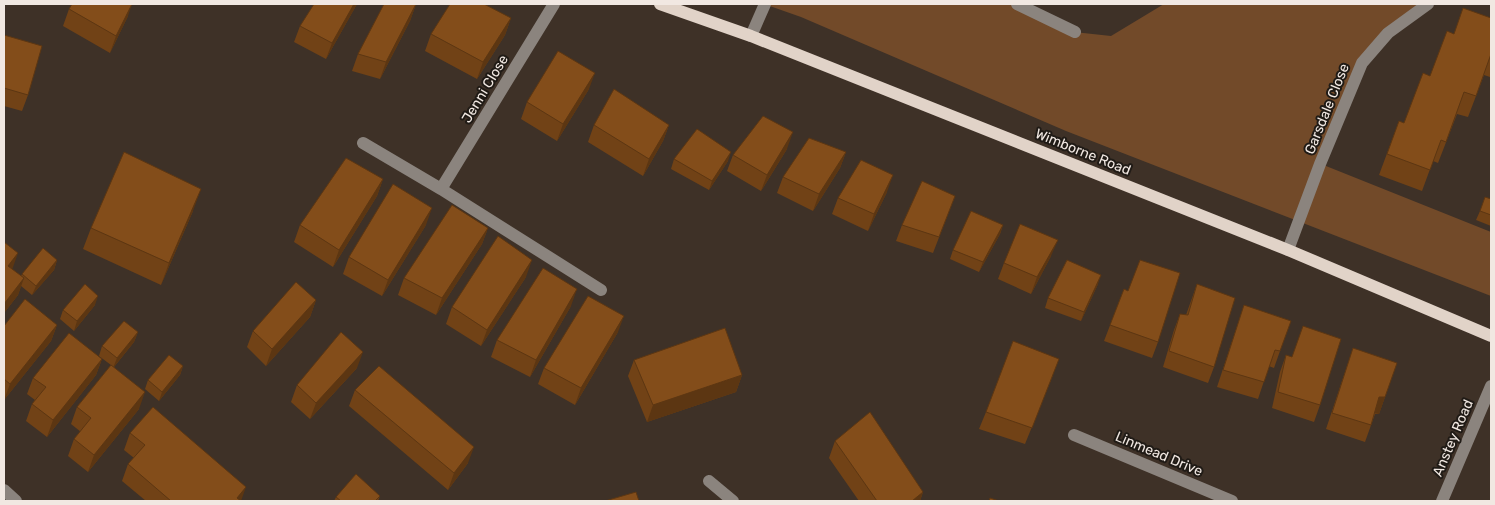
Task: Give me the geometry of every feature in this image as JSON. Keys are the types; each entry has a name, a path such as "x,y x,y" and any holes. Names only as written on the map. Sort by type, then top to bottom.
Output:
{"main road":[{"name":"Wimborne Road","path":"660,4 752,36 1288,250 1491,336"}],"street":[{"name":"Jenni Close","path":"441,189 554,4"},
{"path":"752,36 765,4"},
{"path":"1017,4 1074,32"},
{"name":"Garsdale Close","path":"1288,250 1320,164 1362,63 1388,33 1428,4"},
{"path":"363,142 601,290"},
{"name":"Anstey Road","path":"1442,501 1491,386"},
{"name":"Linmead Drive","path":"1074,435 1232,501"},
{"path":"709,481 733,501"},
{"path":"4,490 16,501"}],"shaded area":[{"path":"764,4 1017,4 1074,32 1111,36 1164,4 1428,4 1362,63 1321,164 1491,232 1491,296 1066,131 801,17"}],"building":[{"path":"72,4 132,4 116,36 69,9"},
{"path":"314,4 354,4 332,43 300,26"},
{"path":"384,4 416,4 386,62 358,54"},
{"path":"450,4 484,4 511,18 483,62 431,34"},
{"path":"1463,8 1491,18 1491,54 1476,96 1464,92 1446,142 1441,140 1430,170 1387,154 1399,121 1404,123 1423,73 1430,76 1447,31 1454,34"},
{"path":"4,35 42,46 28,95 4,88"},
{"path":"558,51 595,73 563,124 527,102"},
{"path":"614,89 669,125 649,159 594,125"},
{"path":"763,116 793,132 767,175 733,155"},
{"path":"697,129 731,152 712,181 674,159"},
{"path":"809,138 846,152 819,194 783,177"},
{"path":"124,152 201,189 169,263 91,228"},
{"path":"346,158 383,179 339,250 300,225"},
{"path":"861,160 893,175 874,214 838,198"},
{"path":"922,181 955,196 939,237 902,225"},
{"path":"393,184 432,208 388,280 349,257"},
{"path":"1485,197 1491,199 1491,215 1480,211"},
{"path":"452,205 488,228 442,298 404,278"},
{"path":"971,211 1003,225 983,262 953,250"},
{"path":"1020,224 1058,240 1037,277 1004,263"},
{"path":"498,236 532,260 487,330 452,307"},
{"path":"4,242 18,253 8,266 24,278 4,304"},
{"path":"43,248 57,260 36,286 22,274"},
{"path":"1067,260 1101,275 1084,312 1048,298"},
{"path":"1140,260 1180,273 1158,342 1110,325 1124,289 1128,291"},
{"path":"543,268 577,289 536,360 497,340"},
{"path":"296,282 316,300 272,349 253,331"},
{"path":"85,284 98,296 77,321 63,310"},
{"path":"1197,284 1235,298 1214,367 1169,351 1180,314 1188,315"},
{"path":"588,296 624,316 581,388 544,368"},
{"path":"25,299 57,325 10,384 4,379 4,326"},
{"path":"1244,305 1291,321 1280,351 1275,350 1264,382 1223,370"},
{"path":"124,321 138,332 117,358 102,346"},
{"path":"1303,326 1341,339 1320,405 1278,392 1286,355 1292,357"},
{"path":"725,328 742,375 653,405 634,360"},
{"path":"341,332 363,352 316,403 297,385"},
{"path":"69,333 102,359 53,420 32,404 46,387 33,378"},
{"path":"1013,341 1059,359 1032,428 986,412"},
{"path":"1353,348 1397,363 1385,397 1379,397 1371,425 1332,413"},
{"path":"169,355 183,366 162,392 148,380"},
{"path":"111,365 145,392 94,455 74,439 91,418 77,407"},
{"path":"379,366 474,447 454,473 355,390"},
{"path":"153,407 246,487 237,498 241,501 171,501 128,464 145,445 130,433"},
{"path":"870,412 923,492 912,501 877,501 835,441"},
{"path":"356,474 380,496 375,501 341,501 336,497"},
{"path":"636,492 639,501 605,501"}]}
